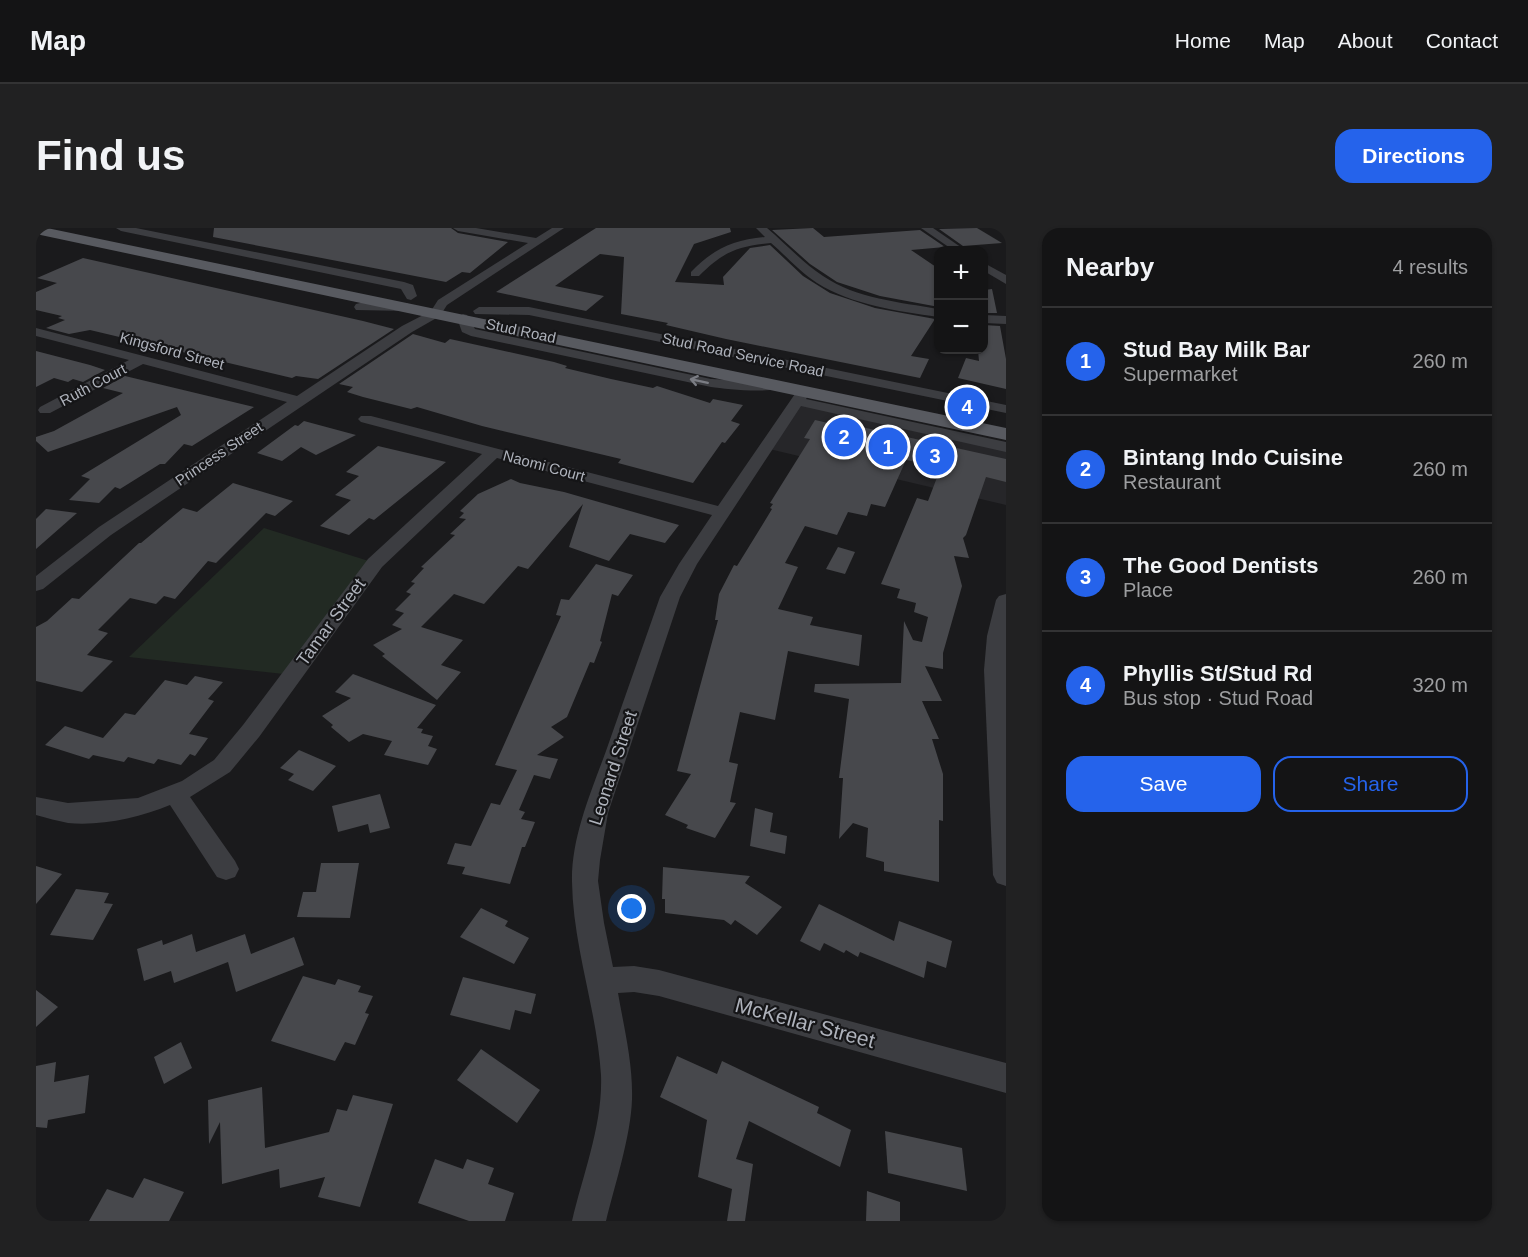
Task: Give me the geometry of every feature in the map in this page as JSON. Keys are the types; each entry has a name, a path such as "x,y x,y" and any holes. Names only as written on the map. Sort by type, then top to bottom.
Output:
{"main road":[{"name":"Stud Road","path":"81,228 410,304"},
{"name":"Stud Road","path":"36,230 240,276 471,313 1006,420"},
{"name":"Stud Road","path":"471,313 778,385 800,396 1006,434"}],"street":[{"path":"120,228 404,286 409,288 410,304 415,316 407,330"},
{"path":"458,228 538,242"},
{"name":"Princess Street","path":"36,585 105,531 559,228"},
{"path":"761,228 815,276 836,288 866,298 934,312"},
{"path":"926,228 954,246"},
{"path":"695,274 716,253 727,247 774,239"},
{"path":"988,269 1006,280"},
{"path":"466,290 463,300 471,313"},
{"path":"390,314 360,307 410,304"},
{"name":"Stud Road Service Road","path":"471,313 514,310 1006,409"},
{"path":"988,319 1006,320"},
{"name":"Kingsford Street","path":"36,332 299,401"},
{"name":"Ruth Court","path":"45,410 140,360"},
{"name":"Stud Road Service Road","path":"800,396 1006,447"},
{"name":"Leonard Street","path":"590,1221 616,1101 614,1052 590,923 585,881 596,813 670,597 688,564 800,396"},
{"name":"Naomi Court","path":"366,419 722,512"},
{"name":"Tamar Street","path":"36,806 68,813 101,813 140,807 175,794 222,766 251,731 382,555 494,452"},
{"path":"1006,600 997,636 995,663 995,709 1006,875"},
{"path":"175,794 226,869"},
{"name":"McKellar Street","path":"602,981 634,979 659,983 1006,1078"}],"shaded area":[{"path":"797,401 1006,447 1006,505 765,448"},
{"path":"264,528 375,563 293,675 129,657"}],"building":[{"path":"214,228 451,228 458,233 508,242 470,273 462,272 446,282 213,237"},
{"path":"596,228 730,228 731,232 694,244 675,282 724,285 723,277 750,248 770,245 803,276 830,293 875,308 934,321 911,356 929,359 920,378 726,339 666,325 668,323 621,314 624,257 600,254 555,286 604,296 586,311 496,292"},
{"path":"813,228 824,237 920,230 944,246 911,250 934,266 934,306 880,296 837,282 810,264 772,230"},
{"path":"977,228 1002,243 963,246 939,229"},
{"path":"83,258 394,329 318,379 296,376 292,378 90,330 69,334 46,328 65,320 58,318 62,316 36,310 36,292 57,283 37,278"},
{"path":"992,289 997,313 988,313 988,290"},
{"path":"988,325 1000,326 1006,359 1006,389 958,378 966,358 979,361 978,354 988,354"},
{"path":"413,334 445,343 450,339 554,362 567,366 565,368 653,388 657,386 710,403 713,399 743,405 731,421 740,424 725,443 722,442 693,483 618,463 621,459 482,426 417,407 411,409 363,397 347,392 353,387 339,384"},
{"path":"36,351 105,370 83,382 73,379 68,382 54,378 36,387"},
{"path":"125,376 254,407 192,446 184,444 165,464 160,464 120,489 115,487 99,503 69,500 90,479 81,476 181,415 177,407 48,452 36,441 36,437 54,431 123,393 103,388"},
{"path":"815,420 828,423 830,420 1006,459 1006,482 986,477 963,538 969,558 954,556 962,586 943,653 943,669 925,666 942,701 922,701 939,739 932,739 943,774 943,821 939,820 939,882 884,871 884,862 866,857 868,828 853,823 839,839 843,778 839,778 849,699 814,692 815,684 901,683 904,621 913,640 922,642 928,617 914,612 916,603 897,598 900,589 881,584 917,498 928,501 941,467 906,460 885,507 871,504 867,516 848,512 837,535 805,526 785,563 798,567 778,609 813,617 810,625 862,635 859,666 788,651 775,720 740,712 729,762 738,764 730,802 736,803 715,838 686,828 688,825 665,815 691,774 677,771 718,620 715,620 719,594 734,565 737,566 772,509 770,508 773,504 770,503 810,439 804,438"},
{"path":"304,421 356,435 316,455 301,447 282,461 257,453 295,425 298,426"},
{"path":"378,446 446,462 374,520 369,518 349,535 320,526 351,500 335,495 359,476 346,472"},
{"path":"511,479 679,525 665,543 630,534 609,561 569,547 583,504 528,569 518,566 484,604 454,594 421,627 463,640 441,665 461,672 437,700 382,656 385,654 373,645 402,629 392,625 404,613 395,610 411,594 406,592 415,583 411,582 424,568 421,567 455,535 450,534 466,519 459,518 464,513 460,511 478,494"},
{"path":"233,483 293,501 275,516 266,513 216,563 208,561 175,599 164,596 156,604 130,598 98,630 108,633 87,655 113,661 82,692 36,681 36,627 47,621 72,598 79,599 139,543 183,508 197,512"},
{"path":"46,509 77,513 36,549 36,519"},
{"path":"838,547 855,552 845,574 826,569"},
{"path":"596,564 633,575 618,596 612,594 600,641 602,642 594,663 590,662 567,717 551,727 564,737 537,755 558,759 550,779 534,775 519,810 525,812 521,819 535,822 525,847 522,847 510,884 462,874 465,867 447,864 455,843 471,846 491,803 500,805 517,770 495,765 561,616 556,615 561,599 569,600"},
{"path":"353,674 436,705 417,728 423,729 421,733 433,736 428,746 437,749 428,765 384,755 392,741 363,734 349,742 331,727 333,725 322,716 351,698 335,692"},
{"path":"195,676 223,682 208,699 214,701 189,734 208,738 195,756 190,754 181,765 158,759 154,764 128,757 124,762 93,755 89,759 45,745 65,726 103,738 125,713 135,715 165,680 187,685"},
{"path":"299,750 336,766 313,791 288,780 294,774 280,768"},
{"path":"380,794 390,828 370,833 368,824 338,832 332,806"},
{"path":"755,808 773,813 770,832 787,836 785,854 750,846"},
{"path":"321,863 359,863 350,918 297,917 303,892 316,892"},
{"path":"36,866 62,874 36,904"},
{"path":"663,867 750,876 745,883 782,907 757,935 735,920 731,925 724,920 665,913 665,899 662,899"},
{"path":"76,889 109,893 104,903 113,904 93,940 50,935"},
{"path":"819,904 894,941 899,921 952,941 946,968 927,961 924,978 860,952 858,957 846,950 844,953 824,943 820,951 800,941"},
{"path":"481,908 508,921 505,926 529,938 514,964 460,937"},
{"path":"192,934 196,952 245,934 251,954 294,937 304,965 236,992 228,962 174,983 171,971 144,981 137,949 162,940 163,945"},
{"path":"303,976 335,985 338,979 361,986 358,992 373,996 365,1013 369,1014 355,1045 345,1042 335,1061 271,1041"},
{"path":"463,977 536,994 531,1014 515,1010 510,1030 450,1015"},
{"path":"36,990 58,1007 36,1027"},
{"path":"181,1042 192,1068 164,1084 154,1057"},
{"path":"481,1049 540,1090 517,1123 457,1080"},
{"path":"677,1056 717,1074 722,1061 819,1107 817,1113 851,1130 840,1167 749,1121 736,1159 753,1164 745,1221 727,1221 732,1189 698,1177 707,1120 660,1097"},
{"path":"56,1062 54,1082 89,1075 85,1113 48,1120 47,1128 36,1127 36,1066"},
{"path":"262,1087 265,1148 329,1132 337,1109 347,1111 353,1095 393,1104 360,1207 318,1197 325,1177 280,1188 279,1169 222,1184 220,1122 209,1144 208,1100"},
{"path":"885,1131 962,1148 967,1191 888,1173"},
{"path":"435,1159 463,1169 467,1159 494,1168 488,1184 514,1193 505,1221 469,1221 418,1203"},
{"path":"144,1178 184,1192 169,1221 89,1221 107,1189 133,1198"},
{"path":"867,1191 900,1202 900,1221 866,1221"}],"place":[{"name":"Phyllis St/Stud Rd","path":"967,407"},
{"name":"Bintang Indo Cuisine","path":"844,437"},
{"name":"Stud Bay Milk Bar","path":"888,447"},
{"name":"The Good Dentists","path":"935,456"}]}
